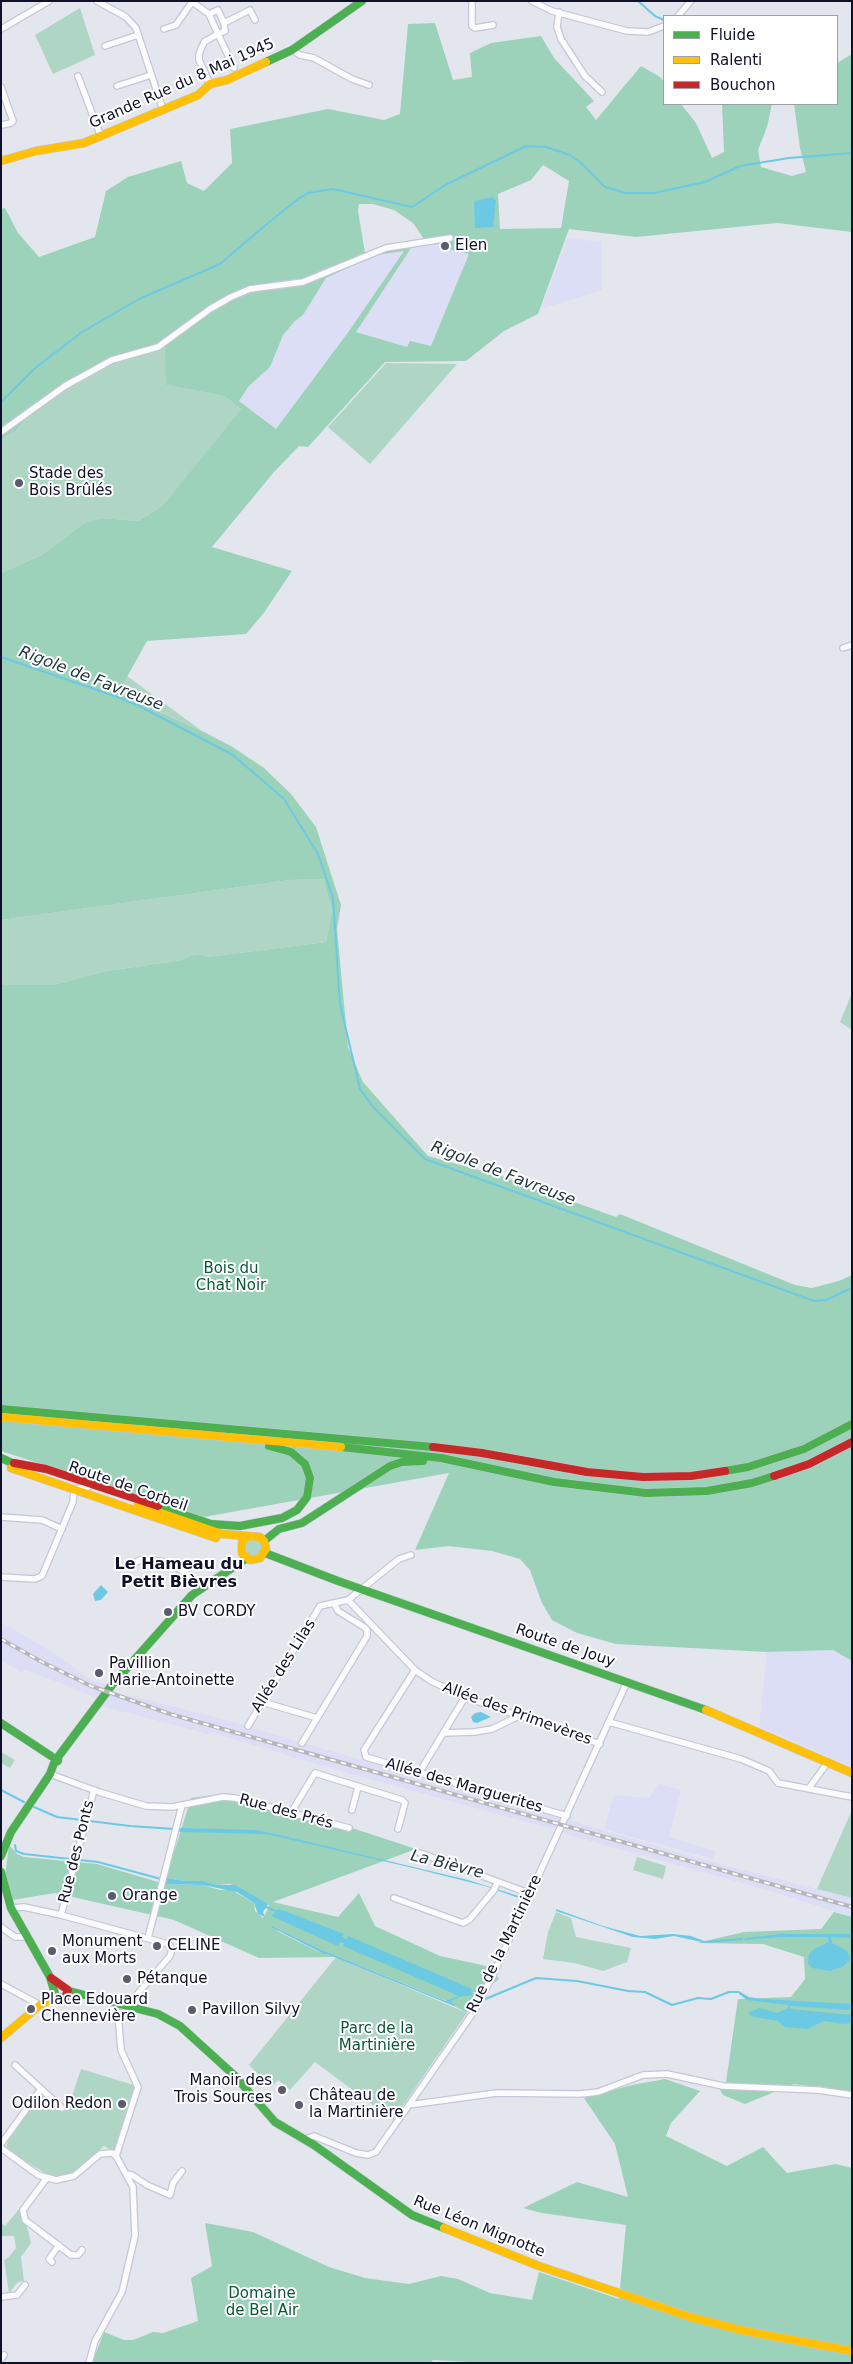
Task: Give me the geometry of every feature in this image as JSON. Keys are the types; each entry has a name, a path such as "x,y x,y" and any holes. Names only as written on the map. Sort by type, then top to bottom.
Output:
{"main road":[{"name":"Grande Rue du 8 Mai 1945","path":"1,161 36,151 74,145 101,137 198,95 210,84 227,80 292,50 360,2"},
{"path":"1,1403 34,1408 46,1414"},
{"path":"1,1410 390,1442 482,1453 587,1472 668,1477 726,1472 773,1460 818,1442 852,1424"},
{"path":"1,1417 441,1458 590,1488 646,1493 684,1494 729,1488 786,1473 809,1464 852,1442"},
{"path":"14,1463 46,1469 212,1524 240,1526 270,1521 291,1514 303,1503 309,1491 310,1478 305,1464 291,1452 265,1445 260,1440"},
{"name":"Route de Corbeil","path":"1,1458 200,1533 234,1541 241,1546"},
{"path":"247,1537 241,1546 242,1553 247,1558 257,1560 265,1553 264,1541 279,1529 302,1522 390,1466 413,1461 435,1462 441,1458"},
{"name":"Route de Corbeil","path":"1,1464 74,1489 87,1490 209,1530 247,1537 257,1536 264,1541"},
{"name":"Route de Jouy","path":"265,1553 362,1590 705,1710 852,1773"},
{"path":"1,1856 11,1832 50,1774 55,1759 112,1685 192,1595 247,1558"},
{"path":"1,1723 55,1759"},
{"path":"1,1872 11,1908 26,1937 57,1990 64,1998 68,1991 66,1987 57,1990 1,2038"},
{"name":"Rue Léon Mignotte","path":"68,1991 158,2014 180,2026 235,2076 275,2122 306,2140 412,2215 539,2266 720,2326 852,2351"}],"street":[{"path":"1,29 48,1"},
{"path":"97,1 131,21 138,35 163,110"},
{"path":"472,1 472,26 475,28 492,25"},
{"path":"532,1 559,12 628,31 648,32 663,26"},
{"path":"679,15 691,1"},
{"path":"164,29 176,25 192,2 209,14 234,68"},
{"path":"209,14 218,10 224,23 225,31 204,42 199,54 199,60 210,84"},
{"path":"224,23 250,10 255,20"},
{"path":"559,12 557,26 561,39 585,76 602,92"},
{"path":"105,46 138,35"},
{"path":"292,50 300,55 314,58 352,80 369,84"},
{"path":"117,86 151,75"},
{"path":"78,76 101,137"},
{"path":"1,88 13,121 1,125"},
{"path":"1,432 65,386 112,360 158,346 210,309 231,297 250,289 303,282 386,248 450,238"},
{"path":"843,648 852,645"},
{"path":"1,1577 35,1579 42,1576 73,1502 74,1489"},
{"path":"73,1502 87,1490"},
{"path":"1,1516 42,1520 62,1528"},
{"path":"302,1742 367,1636 367,1630 364,1627 338,1610 334,1605 348,1600 399,1560 411,1555"},
{"path":"129,1566 142,1559 167,1562 189,1575 200,1588"},
{"name":"Allée des Primevères","path":"348,1600 415,1670 430,1681 465,1697 600,1744"},
{"name":"Allée des Lilas","path":"248,1726 320,1606 334,1605"},
{"name":"Allée des Marguerites","path":"415,1670 364,1754 368,1759 567,1816"},
{"name":"Rue de la Martinière","path":"306,2140 314,2136 356,2153 368,2155 376,2152 409,2105 479,2003 567,1816 627,1682"},
{"path":"419,1773 465,1697"},
{"path":"262,1702 317,1718"},
{"path":"444,1732 474,1732 492,1729 520,1716"},
{"path":"609,1722 741,1759 769,1771 778,1783 852,1797"},
{"path":"809,1788 828,1762"},
{"name":"Rue des Prés","path":"50,1774 146,1806 165,1808 223,1797 292,1812 349,1828"},
{"path":"292,1812 315,1774 404,1802 398,1829"},
{"path":"352,1810 358,1787"},
{"name":"Rue des Ponts","path":"61,1915 94,1790"},
{"path":"148,1938 182,1805"},
{"path":"420,1853 488,1877 496,1886 531,1894"},
{"path":"394,1898 463,1923 470,1919 496,1886"},
{"path":"11,1908 24,1907 61,1915 171,1946 171,1952 134,1998 131,2006"},
{"path":"1,1927 15,1937 26,1937"},
{"path":"1,1984 40,2005"},
{"path":"116,2156 138,2087 120,2050 118,2012"},
{"path":"15,2064 62,2108"},
{"path":"409,2105 497,2093 598,2092 643,2075 667,2074 723,2086 818,2090 852,2094"},
{"path":"41,2089 1,2146 46,2179 56,2180 74,2176 103,2152 112,2153 116,2156 135,2193 136,2221 134,2242 122,2292 95,2341 89,2363"},
{"path":"126,2174 132,2175 146,2185 170,2195 173,2183 182,2171"},
{"path":"46,2179 23,2210 25,2220 71,2255 78,2255 82,2250"},
{"path":"52,2262 49,2258 59,2245"},
{"path":"1,2297 17,2295 25,2285"}],"shaded area":[{"path":"568,238 601,242 602,290 541,309"},
{"path":"439,242 440,247 469,254 431,347 411,341 408,348 356,332 411,248"},
{"path":"404,251 349,331 276,429 239,401 249,386 270,367 282,335 303,315 326,278 376,255"},
{"path":"1,1622 52,1652 93,1681 106,1684 106,1688 127,1697 129,1695 218,1718 712,1862 852,1898 852,1917 774,1892 558,1832 558,1829 319,1765 210,1732 208,1734 102,1706 105,1697 99,1694 95,1697 24,1669 22,1673 1,1660"},
{"path":"833,1650 852,1661 852,1767 759,1726 767,1652"},
{"path":"659,1784 681,1790 669,1837 716,1851 713,1859 604,1829 614,1795 649,1798"}],"green space":[{"path":"80,8 95,55 53,74 35,35"},
{"name":"Bois du Chat Noir","path":"435,23 453,80 472,77 470,53 491,43 541,36 554,58 594,101 586,107 596,120 641,66 663,81 663,105 682,105 696,123 712,158 724,152 722,105 772,105 767,127 758,150 761,167 792,176 806,172 800,148 794,105 838,105 838,62 852,54 852,232 777,223 636,237 569,229 538,314 504,331 466,361 385,362 308,447 299,446 274,472 212,547 292,571 263,614 246,634 147,641 118,693 202,731 231,746 264,768 291,794 316,827 341,905 337,929 348,1047 363,1082 428,1156 504,1177 616,1217 620,1214 795,1285 812,1288 839,1281 852,1275 852,1661 833,1650 767,1652 616,1644 577,1633 552,1620 542,1603 530,1570 520,1559 492,1551 449,1546 415,1550 449,1473 204,1517 1,1451 1,985 53,985 107,971 182,960 191,955 201,954 207,957 326,942 332,910 323,879 290,880 1,920 1,573 42,555 84,523 102,518 138,521 156,510 166,502 241,409 224,396 166,385 165,347 117,363 69,387 40,407 36,413 25,419 16,431 1,439 1,209 5,208 18,233 39,257 95,237 106,191 128,177 181,161 187,183 204,191 232,163 230,129 328,109 384,120 400,114 408,24","holes":["543,165 569,181 561,228 500,229 498,194 531,180","359,204 373,204 394,210 413,223 424,239 383,247 365,253 358,211","439,242 440,247 469,254 431,346 410,341 407,347 356,332 411,248","404,251 349,331 276,429 239,401 249,386 270,367 283,335 303,315 326,278 376,255"]},
{"path":"166,347 166,385 224,396 241,409 166,503 156,510 138,521 102,518 84,523 42,555 1,573 1,439 16,431 25,419 36,413 40,407 69,387 117,363"},
{"path":"386,363 457,364 370,464 328,427"},
{"path":"127,676 202,731 119,693"},
{"path":"323,879 332,910 326,942 207,957 201,954 191,955 182,960 107,971 53,985 1,985 1,920 290,880"},
{"path":"852,995 852,1030 840,1022"},
{"path":"254,1540 260,1542 262,1548 260,1554 254,1556 248,1554 246,1548 248,1542"},
{"path":"1,1752 15,1760 10,1768 1,1763"},
{"path":"234,1795 291,1808 416,1849 273,1902 338,1917 359,1893 375,1926 440,1956 491,1967 499,1979 474,1999 467,2013 454,2006 454,2004 320,1949 272,1926 279,1932 317,1951 336,1957 259,1958 174,1920 55,1893 12,1900 5,1877 9,1845 17,1854 24,1857 97,1864 165,1884 203,1885 220,1890 230,1889 254,1903 255,1911 263,1918 269,1907 268,1904 230,1884 218,1885 203,1881 166,1878 191,1798"},
{"path":"852,1810 852,1898 817,1889"},
{"path":"637,1857 666,1866 663,1879 633,1870"},
{"path":"556,1912 571,1918 576,1937 631,1948 627,1962 603,1971 574,1963 543,1959 548,1932"},
{"path":"834,1912 852,1917 852,2092 794,2084 745,2104 723,2095 719,2088 726,2082 738,1999 791,1997 805,1979 804,1957 763,1944 697,1943 744,1932 821,1929"},
{"name":"Parc de la Martinière","path":"336,1957 467,2013 393,2120 315,2062 290,2090 278,2080 271,2087 249,2065"},
{"path":"81,2069 137,2086 117,2151 114,2152 104,2146 79,2170 60,2177 48,2175 6,2149 8,2141 41,2095 62,2110 70,2102"},
{"name":"Domaine de Bel Air","path":"665,2079 700,2091 671,2123 666,2136 727,2166 763,2147 787,2173 836,2164 852,2168 852,2363 486,2363 433,2360 431,2363 92,2363 104,2332 124,2340 133,2340 153,2332 163,2333 198,2321 191,2278 212,2266 205,2223 253,2232 329,2267 365,2278 409,2284 441,2276 458,2279 490,2293 532,2300 539,2272 619,2299 626,2225 542,2213 523,2208 577,2182 628,2197 615,2144 584,2098 632,2085"},
{"path":"19,2209 27,2227 31,2243 21,2257 24,2281 18,2282 9,2293 4,2260 16,2248 14,2236 1,2236 1,2223 5,2226"}],"water":[{"path":"493,197 496,200 493,227 475,228 474,201"},
{"path":"101,1585 108,1592 101,1600 95,1601 93,1594"},
{"path":"481,1712 491,1717 477,1723 473,1722 471,1717 475,1713"},
{"path":"180,1828 255,1830 271,1833 468,1880 525,1898 524,1900 485,1886 413,1868 266,1834 179,1832"},
{"path":"167,1878 203,1881 218,1885 235,1885 268,1904 263,1912 265,1917 258,1914 254,1903 237,1892 203,1885 165,1884"},
{"path":"279,1909 344,1934 342,1937 346,1939 348,1936 472,1989 471,1992 469,1996 461,1996 450,2002 455,2004 454,2006 324,1954 271,1927 446,2001 459,1996 343,1946 344,1943 340,1942 338,1946 271,1916"},
{"path":"556,1909 603,1926 640,1936 673,1934 691,1936 704,1941 743,1938 743,1940 706,1943 674,1936 655,1939 633,1937 556,1911"},
{"path":"781,1934 852,1934 852,1938 831,1937 832,1943 847,1951 851,1959 842,1967 830,1971 812,1968 808,1963 809,1954 814,1949 829,1942 828,1937 781,1937 744,1940 745,1938"},
{"path":"739,1991 749,1997 762,1999 852,2004 852,2009 848,2010 790,2006 791,2009 852,2015 852,2023 843,2024 824,2021 807,2029 785,2027 778,2021 750,2016 749,2012 760,2008 777,2013 788,2008 789,2005 747,2000 739,1994"}],"waterway":[{"path":"638,1 655,16 663,20"},
{"name":"Rigole de Favreuse","path":"1,402 34,369 82,332 139,299 220,264 262,228 308,193 333,189 412,207 445,185 526,146 546,147 570,155 581,163 605,187 626,193 654,193 705,182 740,166 789,158 852,153"},
{"name":"Rigole de Favreuse","path":"1,657 123,699 143,708 233,755 284,799 318,854 333,898 340,1004 360,1089 374,1108 425,1159 814,1301 826,1300 852,1288"},
{"name":"La Bièvre","path":"1,1790 24,1802"},
{"name":"La Bièvre","path":"34,1807 57,1817 130,1826 174,1829"},
{"path":"15,1845 16,1851 24,1854 98,1862 161,1879"},
{"path":"266,1907 278,1912"},
{"path":"469,1993 483,2000 536,1978 577,1981 628,1991 645,1992 672,2005 698,1998 711,1999 729,1992 738,1992"}],"railway":[{"path":"1,1639 91,1686 170,1714 852,1907"}],"traffic: fast":[{"path":"266,62 292,50 362,1"},
{"path":"1,1409 433,1447"},
{"path":"725,1471 748,1467 804,1449 852,1424"},
{"path":"158,1506 211,1524 240,1526 282,1518 297,1510 307,1497 310,1478 305,1464 291,1452 269,1446"},
{"path":"341,1447 441,1458 554,1482 646,1493 707,1491 752,1483 774,1476"},
{"path":"1,1458 19,1466"},
{"path":"264,1541 279,1529 302,1523 390,1466 402,1462 423,1461"},
{"path":"265,1553 338,1581 706,1710"},
{"path":"1,1856 11,1832 50,1774 54,1763 58,1761 58,1757 112,1685 192,1595 247,1558"},
{"path":"1,1723 51,1756"},
{"path":"1,1872 11,1908 50,1977 56,1997"},
{"path":"69,1991 158,2014 180,2026 235,2076 275,2122 314,2145 412,2215 444,2228"}],"traffic: slow":[{"path":"1,161 36,151 84,143 198,95 210,84 227,80 266,62"},
{"path":"1,1417 341,1447"},
{"path":"11,1468 216,1538"},
{"path":"138,1505 222,1534 260,1537 264,1541 266,1549 260,1558 250,1560 242,1553 242,1543 247,1537"},
{"path":"706,1710 852,1773"},
{"path":"1,2038 40,2005 56,1997"},
{"path":"444,2228 539,2266 690,2317 745,2331 852,2351"}],"traffic: jam":[{"path":"774,1476 809,1464 852,1442"},
{"path":"433,1447 482,1453 587,1472 643,1477 691,1476 725,1471"},
{"path":"14,1463 46,1469 158,1506"},
{"path":"51,1978 68,1990 65,1998 56,1997"}],"place":[{"name":"Elen","path":"445,246"},
{"name":"Stade des Bois Brûlés","path":"19,483"},
{"name":"BV CORDY","path":"168,1612"},
{"name":"Pavillion Marie-Antoinette","path":"99,1673"},
{"name":"Orange","path":"112,1896"},
{"name":"CELINE","path":"157,1946"},
{"name":"Monument aux Morts","path":"52,1951"},
{"name":"Pétanque","path":"127,1979"},
{"name":"Place Edouard Chennevière","path":"31,2009"},
{"name":"Pavillon Silvy","path":"192,2010"},
{"name":"Manoir des Trois Sources","path":"282,2090"},
{"name":"Odilon Redon","path":"122,2104"},
{"name":"Château de la Martinière","path":"299,2105"}],"district":[{"name":"Le Hameau du Petit Bièvres","path":"179,1574"}]}
